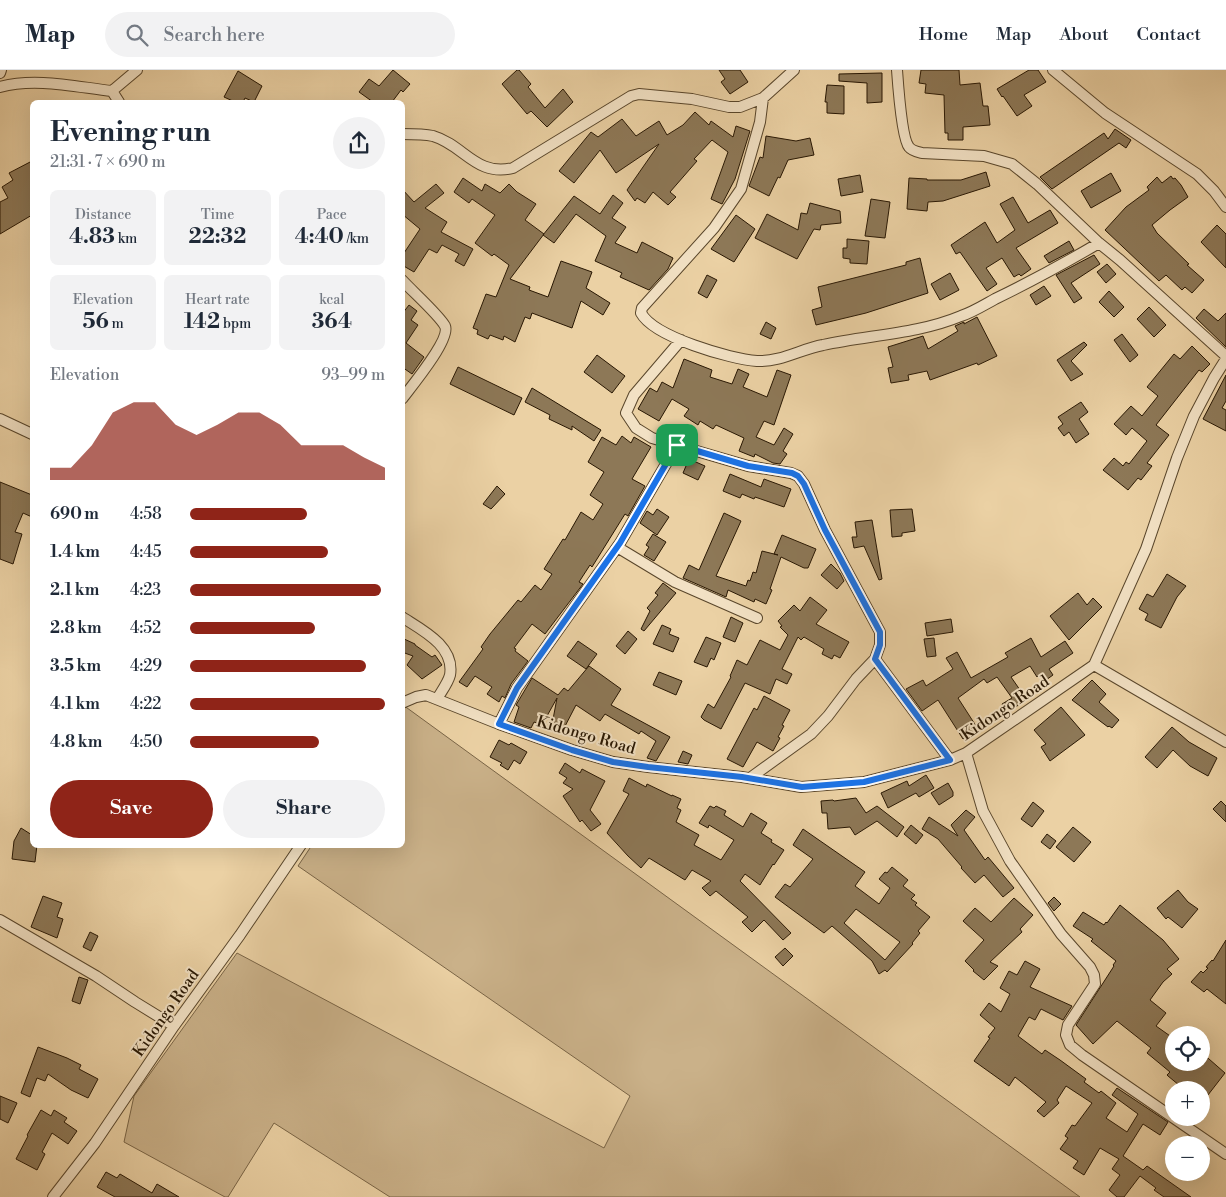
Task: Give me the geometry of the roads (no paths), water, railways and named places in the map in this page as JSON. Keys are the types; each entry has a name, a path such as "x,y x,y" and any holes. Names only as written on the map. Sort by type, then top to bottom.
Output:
{"street":[{"path":"0,87 10,84 44,84 112,91 137,70"},
{"path":"405,134 434,136 451,145 478,164 492,170 502,171 513,168 632,96 640,94 692,98 729,107 740,107 763,98 794,70"},
{"path":"897,70 904,135 908,146 914,151 922,153 984,156 1012,164 1037,184 1226,358 1194,416 1177,458 1146,549 1094,665 1226,742"},
{"path":"1053,70 1105,113 1197,174 1226,206"},
{"path":"112,91 118,100"},
{"path":"763,98 760,122 741,189 714,228 642,308 640,313 652,326 696,347 757,361 778,359 822,345 869,338 931,325 960,316 1019,288 1099,243"},
{"path":"405,283 446,327 446,333 434,356 405,395"},
{"path":"681,340 634,395 626,413 636,428 652,438 748,466 792,473 798,476 804,484 825,530 880,632 880,645 875,659 856,679 828,716 811,734 750,778"},
{"path":"0,419 30,433"},
{"path":"499,724 517,688 617,547 677,445"},
{"path":"617,547 675,582 757,618"},
{"path":"405,619 435,640 449,657 450,676 437,699"},
{"path":"875,659 950,760"},
{"name":"Kidongo Road","path":"405,702 426,695 499,724 572,750 613,762 750,778 802,787 864,782 950,760 966,753 1094,665"},
{"path":"966,753 984,811 1010,861 1061,934 1090,967 1094,976 1094,984 1068,1025 1066,1035 1070,1044 1082,1055 1226,1154"},
{"name":"Kidongo Road","path":"52,1197 95,1143 174,1026 240,935 299,848"},
{"path":"0,920 96,976 174,1026"}]}
